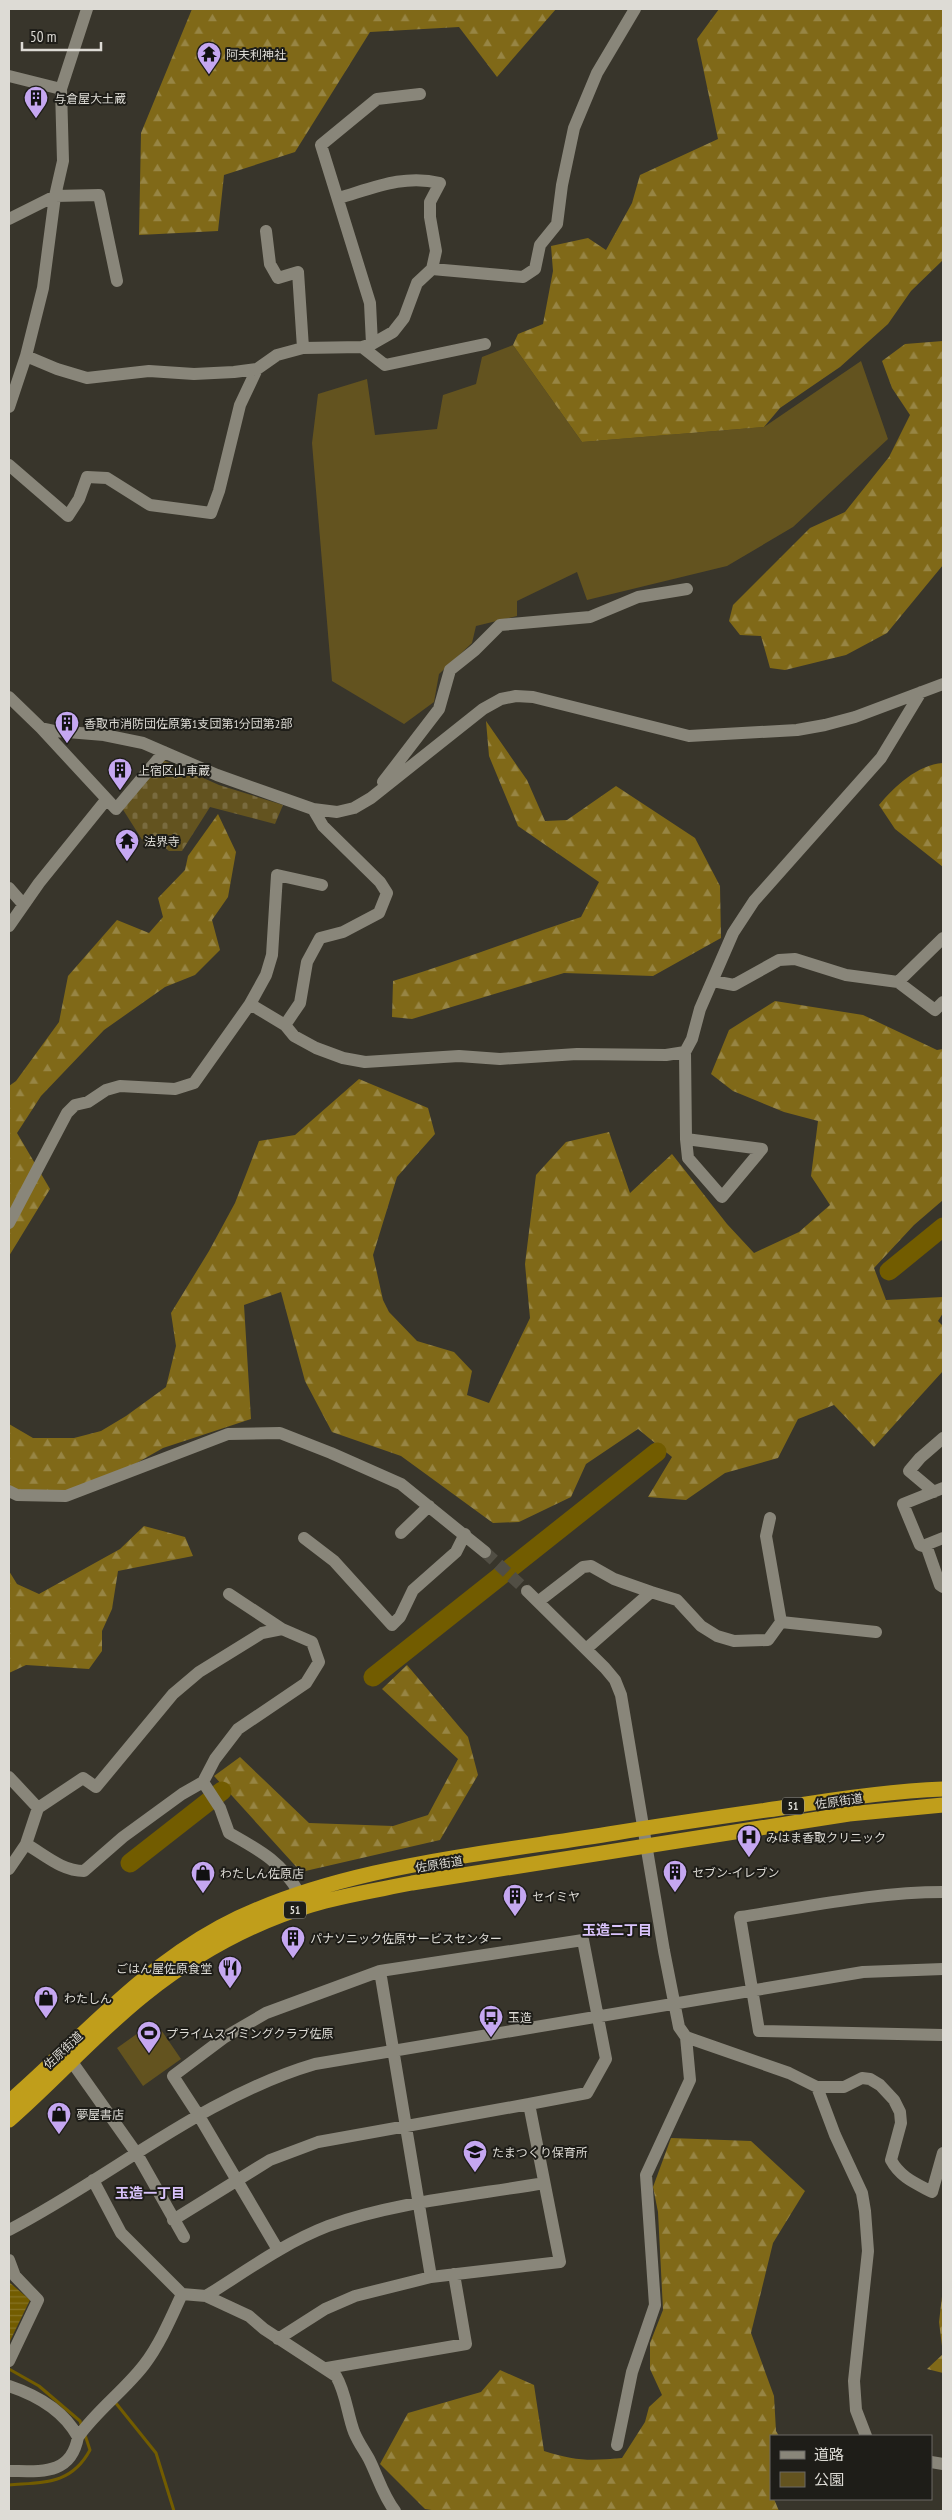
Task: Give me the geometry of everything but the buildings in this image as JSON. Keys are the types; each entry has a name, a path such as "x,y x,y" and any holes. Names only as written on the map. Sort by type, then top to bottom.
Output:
{"highway":[{"name":"佐原街道","path":"9,2102 132,1987 175,1954 241,1916 299,1893 418,1865 848,1797 943,1789"},
{"name":"佐原街道","path":"9,2120 144,1995 177,1969 223,1941 278,1916 341,1897 412,1883 849,1814 943,1805"}],"street":[{"path":"9,407 26,356 43,288 55,196 63,161 61,88 87,9"},
{"path":"432,269 523,277 535,269 540,245 557,224 562,185 574,128 597,73 635,9"},
{"path":"9,76 61,88"},
{"path":"420,94 377,99 321,145 370,303 367,345 385,365 485,344"},
{"path":"9,464 68,516 79,498 87,477 106,478 150,505 211,513 219,491 240,405 258,369 277,355 303,348 367,345 393,332 404,318 417,283 432,269 436,251 430,217 430,202 440,183 423,179 400,179 339,198"},
{"path":"9,219 55,196 99,195 117,281"},
{"path":"266,232 270,264 278,278 298,272 303,348"},
{"path":"26,356 87,378 115,377 149,370 194,374 258,369"},
{"path":"371,798 439,709 450,670 476,650 500,625 590,617 638,598 687,589"},
{"path":"41,728 104,734 142,743 241,784 313,809 338,812 354,808 371,798 465,722 501,699 533,697 689,736 797,730 825,725 855,717 943,684"},
{"path":"686,1139 762,1149 722,1197 688,1158 686,1139 685,1052 692,1039 700,1009 733,934 754,901 881,758 921,692"},
{"path":"9,697 41,728 116,809 164,752"},
{"path":"9,926 23,904 106,800"},
{"path":"285,1026 300,1003 307,962 320,938 343,932 379,914 387,893 380,882 323,826 313,809"},
{"path":"9,1222 68,1113 75,1105 88,1102 106,1090 120,1086 175,1089 194,1083 250,1004 266,976 272,956 277,875 322,885"},
{"path":"9,888 23,904"},
{"path":"898,982 943,938"},
{"path":"713,981 734,985 779,960 795,959 846,975 898,982 934,1010 943,1002"},
{"path":"250,1004 285,1026 294,1036 316,1048 342,1058 365,1062 459,1056 500,1059 577,1054 666,1055 685,1052"},
{"path":"9,1491 17,1495 66,1496 228,1434 280,1433 401,1484 485,1552"},
{"path":"939,1490 909,1471 920,1458 943,1438"},
{"path":"939,1490 903,1504 920,1545 926,1545 943,1538"},
{"path":"401,1533 429,1506"},
{"path":"539,1601 583,1566 591,1566 614,1579 677,1600 702,1626 717,1636 734,1641 768,1640 781,1622 766,1536 770,1518"},
{"path":"304,1538 334,1561 392,1625 400,1618 413,1590 456,1552 465,1534"},
{"path":"926,1545 940,1585 943,1587"},
{"path":"527,1590 615,1680 621,1695 664,1951 676,2003 679,2027 686,2037 690,2080 646,2175 655,2304 632,2372 617,2445"},
{"path":"586,1649 651,1592"},
{"path":"26,1844 61,1866 72,1871 84,1871 123,1837 182,1794 205,1785 215,1759 238,1729 306,1683 319,1662 312,1642 282,1629 229,1594"},
{"path":"781,1622 876,1632"},
{"path":"9,1870 26,1844 38,1808 83,1778 96,1787 173,1694 199,1672 262,1632 282,1629"},
{"path":"9,1777 38,1808"},
{"path":"205,1785 220,1808 229,1833 266,1853 290,1877 299,1893"},
{"path":"943,1892 915,1892 866,1898 740,1917 759,2031 943,2035"},
{"path":"172,2220 236,2179 270,2160 318,2142 587,2093 606,2059 583,1940 380,1971 266,2013 226,2037 173,2076 199,2116 236,2179 278,2250"},
{"path":"9,2230 199,2116 256,2086 315,2064 863,1972 943,1969"},
{"path":"380,1971 430,2277"},
{"path":"686,2037 789,2073 817,2087 844,2087 862,2078 870,2079 886,2090 900,2112 900,2124 891,2160 896,2169 906,2178 938,2194 943,2154"},
{"path":"72,2062 137,2154 172,2220 184,2237"},
{"path":"817,2087 835,2135 862,2193 865,2211 868,2251 865,2296 859,2323 854,2381 856,2410 866,2435"},
{"path":"278,2339 324,2309 355,2296 430,2277 560,2262 529,2104"},
{"path":"92,2180 121,2233 182,2294 206,2296 249,2316 278,2339 327,2368 340,2383 356,2437 388,2502 395,2511"},
{"path":"206,2296 278,2250 329,2226 380,2212 544,2183"},
{"path":"9,2260 15,2276 38,2300 9,2361"},
{"path":"327,2368 466,2344 454,2274"},
{"path":"9,2471 54,2470 69,2459 77,2444 78,2437 89,2422 144,2366 182,2294"},
{"path":"9,2386 37,2397 65,2419 78,2437"}],"green space":[{"path":"192,9 556,9 497,77 459,27 370,32 295,152 224,175 218,231 139,235 141,133"},
{"path":"719,9 943,9 943,260 911,291 888,324 840,367 780,408 764,427 582,442 513,345 518,334 543,324 553,271 551,246 588,238 606,250 632,203 640,175 718,139 697,39"},
{"path":"943,341 943,565 887,633 846,655 785,670 770,668 761,636 740,635 729,621 733,605 810,528 845,512 889,457 910,415 892,388 882,361 905,344"},
{"path":"513,345 582,442 764,427 861,361 888,439 793,527 727,566 587,600 577,572 517,601 517,616 476,626 472,643 439,674 434,702 404,724 332,681 312,443 318,394 367,379 375,435 437,429 443,395 476,384 482,357"},
{"path":"486,721 527,780 545,821 567,820 616,786 695,838 720,886 721,938 653,976 564,973 412,1019 392,1017 393,981 581,917 599,882 518,826 489,756"},
{"path":"161,759 219,785 283,805 275,824 210,807 182,851 169,851 154,839 146,846 122,808"},
{"path":"943,763 943,867 895,829 879,805 899,784 916,772"},
{"path":"218,814 236,852 228,897 212,920 220,950 195,975 165,987 104,1030 41,1096 17,1133 50,1189 9,1256 9,1086 16,1081 59,1022 68,976 117,920 149,933 163,917 158,898 185,870 188,856"},
{"path":"775,1001 863,1015 937,1050 943,1049 943,1200 914,1225 874,1268 886,1300 943,1297 943,1313 938,1321 943,1326 943,1371 874,1447 834,1405 798,1419 778,1458 725,1473 686,1500 648,1497 672,1457 638,1429 586,1464 571,1497 519,1522 493,1523 401,1456 332,1432 305,1381 281,1292 244,1305 251,1419 163,1448 105,1481 64,1493 18,1492 9,1487 9,1424 33,1438 74,1438 101,1431 126,1416 166,1387 176,1346 171,1313 209,1251 235,1203 259,1141 295,1135 359,1079 428,1108 435,1134 397,1177 373,1255 383,1300 389,1312 417,1341 454,1352 472,1371 467,1395 489,1403 530,1318 525,1264 536,1175 566,1142 609,1132 630,1193 672,1154 727,1224 754,1253 799,1232 830,1205 811,1176 818,1121 784,1112 733,1091 711,1074 729,1030"},
{"path":"144,1526 185,1537 193,1556 118,1571 112,1609 102,1631 102,1651 89,1669 26,1665 9,1673 9,1571 17,1584 39,1594 120,1549"},
{"path":"407,1665 468,1737 478,1775 440,1840 301,1872 214,1776 240,1757 309,1823 393,1826 428,1815 458,1759 382,1689"},
{"name":"プライムスイミングクラブ佐原","path":"155,2021 181,2059 143,2086 117,2048"},
{"path":"671,2138 751,2141 805,2191 773,2243 751,2333 774,2396 776,2431 778,2435 770,2435 770,2500 774,2500 779,2511 438,2511 425,2509 380,2464 408,2413 481,2392 500,2370 534,2385 544,2451 565,2457 583,2459 622,2458 645,2422 649,2407 662,2395 650,2369 650,2343 663,2310 658,2212 653,2187"},
{"path":"943,2288 943,2354 939,2322"},
{"path":"943,2354 943,2373 927,2369"}],"shaded area":[{"path":"9,2282 30,2300 9,2343"}],"waterway":[{"path":"889,1271 943,1227"},
{"path":"373,1677 657,1452"},
{"path":"130,1863 222,1791"},
{"path":"9,2369 39,2386 80,2421 82,2427"},
{"path":"115,2402 156,2453 174,2511"},
{"path":"9,2485 45,2482 65,2476 74,2470 90,2450 85,2435"}],"tunnel":[{"path":"485,1552 527,1591"}],"place":[{"name":"阿夫利神社","path":"209,75"},
{"name":"与倉屋大土蔵","path":"36,119"},
{"name":"香取市消防団佐原第1支団第1分団第2部","path":"67,744"},
{"name":"上宿区山車蔵","path":"120,791"},
{"name":"法界寺","path":"127,862"},
{"name":"みはま香取クリニック","path":"749,1858"},
{"name":"セブン-イレブン","path":"675,1893"},
{"name":"わたしん佐原店","path":"203,1894"},
{"name":"セイミヤ","path":"515,1917"},
{"name":"パナソニック佐原サービスセンター","path":"293,1959"},
{"name":"ごはん屋佐原食堂","path":"230,1989"},
{"name":"わたしん","path":"46,2019"},
{"name":"玉造","path":"491,2038"},
{"name":"プライムスイミングクラブ佐原","path":"149,2054"},
{"name":"夢屋書店","path":"59,2135"},
{"name":"たまつくり保育所","path":"475,2173"}],"district":[{"name":"玉造二丁目","path":"617,1930"},
{"name":"玉造一丁目","path":"150,2193"}]}
